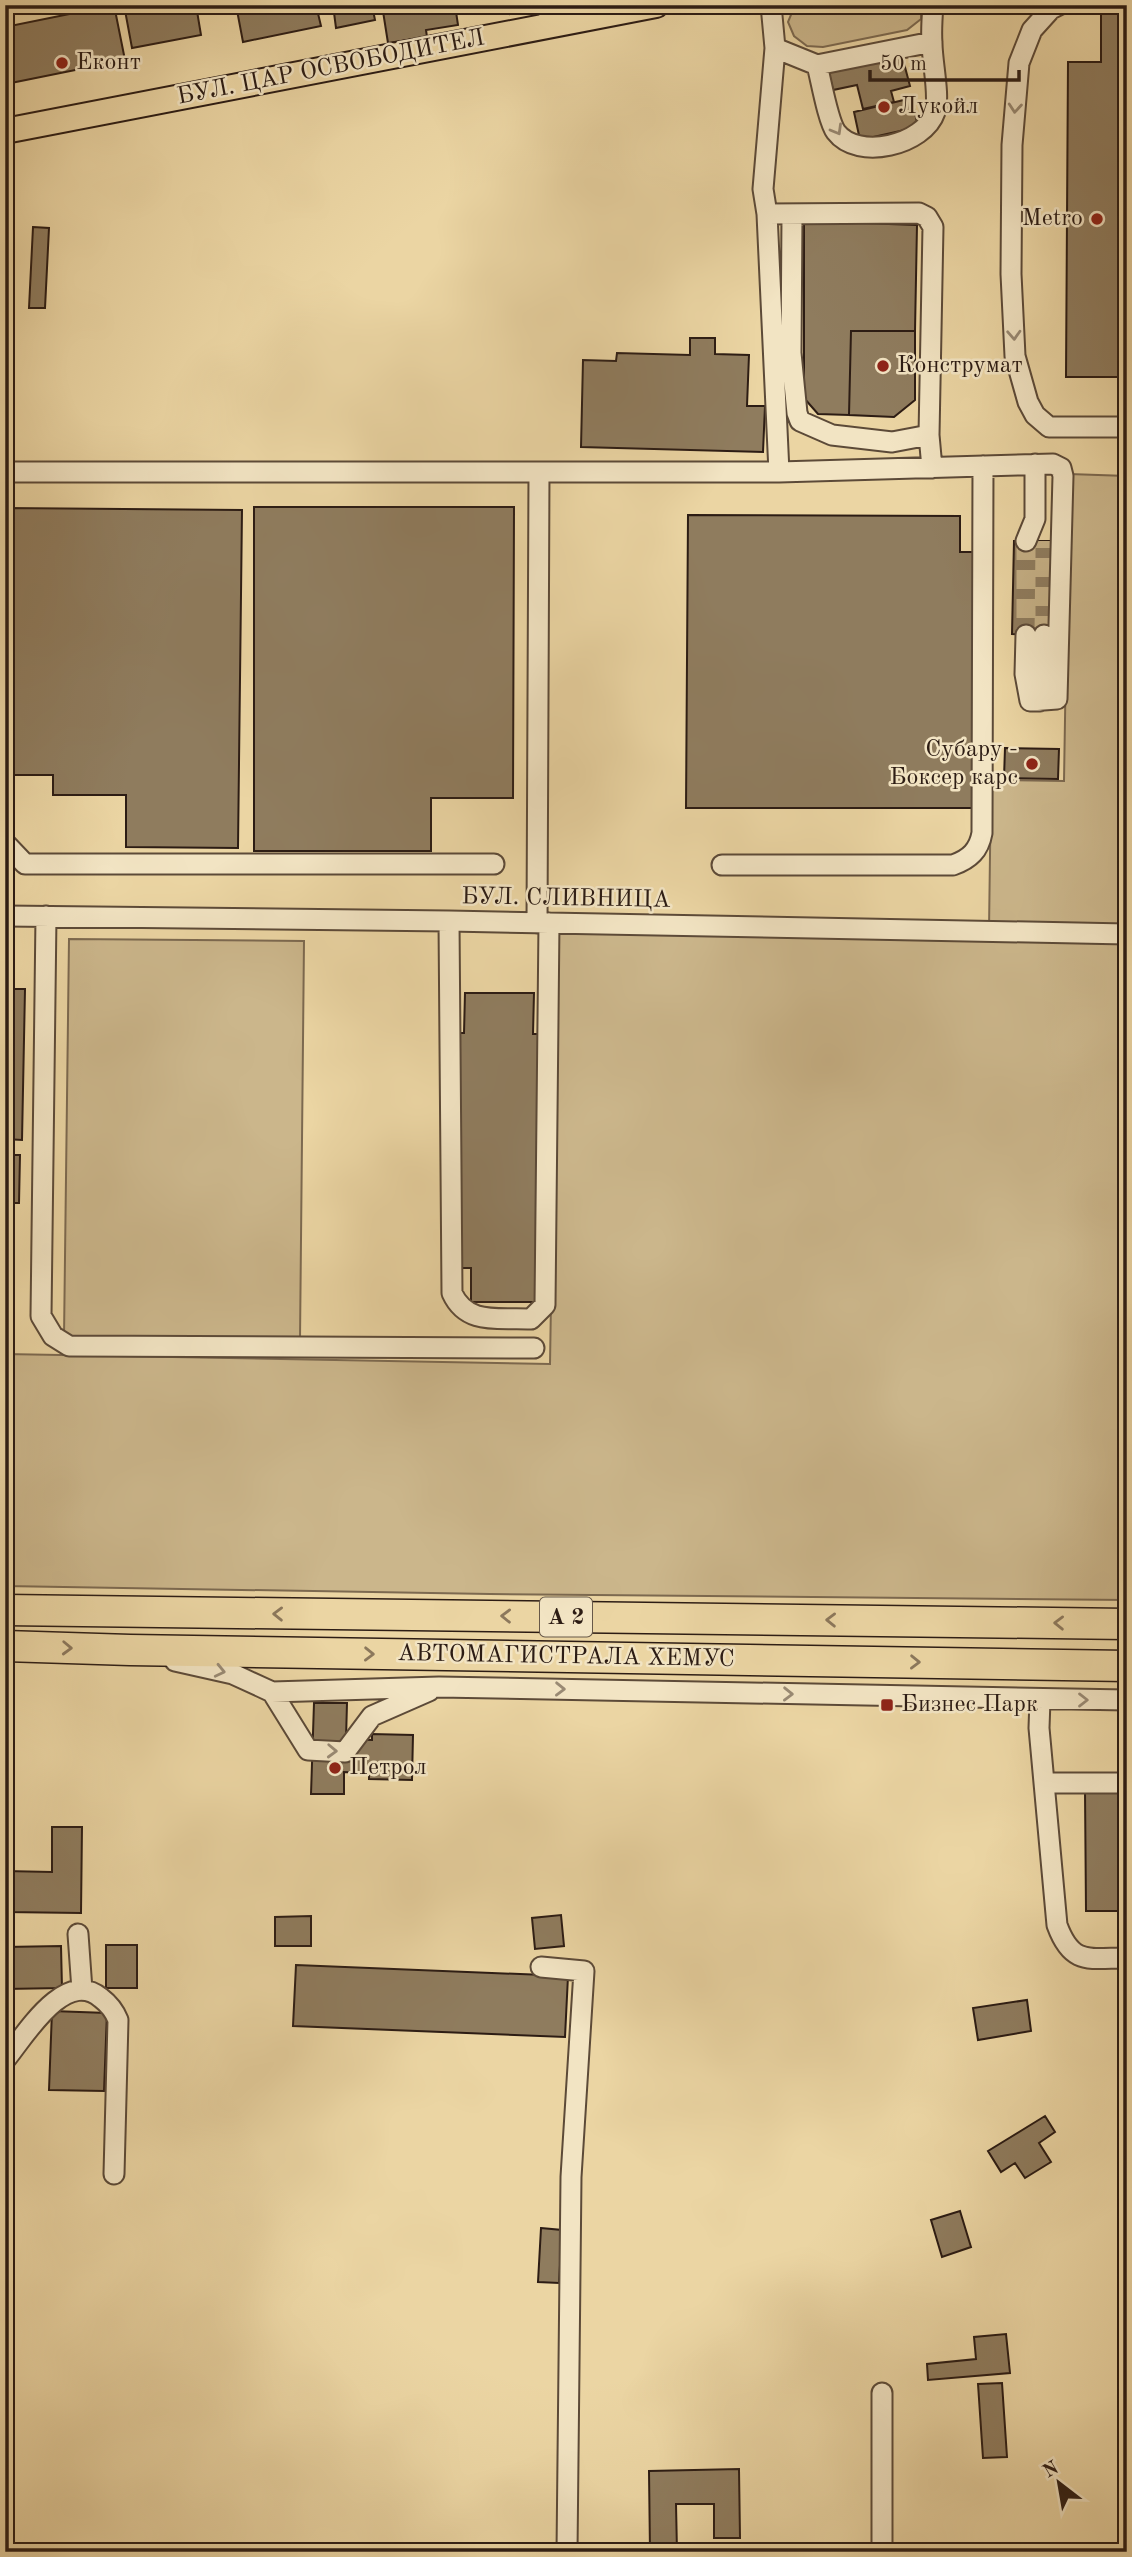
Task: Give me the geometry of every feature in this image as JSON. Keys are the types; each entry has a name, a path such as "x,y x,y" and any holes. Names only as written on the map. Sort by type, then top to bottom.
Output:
{"highway":[{"name":"АВТОМАГИСТРАЛА ХЕМУС","path":"5,1611 1127,1624"},
{"name":"АВТОМАГИСТРАЛА ХЕМУС","path":"5,1646 1127,1666"}],"main road":[{"name":"БУЛ. ЦАР ОСВОБОДИТЕЛ","path":"5,131 549,15 647,6"}],"street":[{"path":"771,5 775,48 763,189 767,214 779,472"},
{"path":"817,65 833,129 843,140 867,147 893,144 922,131 932,121 936,108 933,5"},
{"path":"1059,5 1051,9 1032,30 1019,63 1012,145 1011,274 1015,356 1031,409 1049,427 1127,427"},
{"path":"775,48 817,65 932,42"},
{"path":"767,214 792,216 919,213 930,221 933,227 929,435 932,468"},
{"path":"792,216 791,353 800,421 832,435 880,441 892,442 929,435"},
{"path":"1035,464 1035,541"},
{"path":"5,472 779,472 1053,464 1061,467 1063,476 1057,699 1040,701 1044,673 1035,635"},
{"path":"722,865 953,865 965,860 980,844 984,466"},
{"path":"449,921 452,1293 457,1305 474,1316 531,1319 545,1305 539,473"},
{"path":"5,843 25,864 494,864"},
{"name":"БУЛ. СЛИВНИЦА","path":"5,916 449,921 1127,934"},
{"path":"46,916 41,1316 53,1336 69,1346 534,1348"},
{"path":"130,1650 233,1674 272,1692 439,1687 1127,1700"},
{"path":"272,1692 309,1750 345,1752 372,1716 439,1687"},
{"path":"1040,1700 1039,1728 1057,1925 1063,1941 1071,1951 1084,1958 1127,1958"},
{"path":"1045,1783 1127,1783"},
{"path":"78,1934 82,1990"},
{"path":"541,1967 584,1971 571,2177 567,2552"},
{"path":"5,2060 48,2007 71,1992 94,1992 114,2010 118,2020 114,2174"},
{"path":"882,2393 882,2552"}],"shaded area":[{"path":"795,5 921,5 921,19 907,30 823,47 807,46 794,36 788,22"},
{"path":"1069,474 1127,476 1127,1600 5,1586 5,1354 550,1364 557,929 989,930 991,780 1064,781"},
{"path":"69,939 304,941 300,1339 64,1337"}],"building":[{"path":"114,5 125,60 6,84 5,27"},
{"path":"124,5 196,5 201,35 132,48"},
{"path":"236,5 316,5 321,26 243,42"},
{"path":"333,5 372,5 375,20 336,28"},
{"path":"382,5 455,5 458,25 426,30 427,37 388,43"},
{"path":"508,5 527,5 528,10 510,14"},
{"name":"Metro","path":"1101,5 1127,5 1127,377 1066,377 1068,62 1101,62"},
{"path":"901,52 910,86 891,91 894,102 863,109 857,85 833,90 828,69"},
{"path":"912,98 918,127 860,140 854,112"},
{"path":"804,221 917,225 915,331 851,331 849,415 818,414 804,398"},
{"path":"33,227 49,228 45,308 29,308"},
{"name":"Конструмат","path":"851,331 915,331 915,400 894,417 849,415"},
{"path":"690,338 715,338 715,354 749,355 747,406 765,406 763,452 581,447 583,360 616,361 617,353 690,355"},
{"path":"254,507 514,507 513,798 431,798 431,851 254,851"},
{"path":"5,508 242,510 238,848 126,847 126,795 53,795 53,775 5,775"},
{"path":"688,515 960,516 960,552 980,552 979,808 686,808"},
{"path":"1014,541 1057,541 1055,635 1012,634"},
{"name":"Субару - Боксер карс","path":"1005,748 1059,749 1058,779 1004,778"},
{"path":"5,989 25,989 22,1140 5,1139"},
{"path":"465,993 534,993 533,1034 544,1034 540,1302 471,1302 471,1268 457,1268 460,1033 464,1033"},
{"path":"5,1155 20,1155 19,1203 5,1203"},
{"path":"314,1703 347,1703 346,1739 372,1740 372,1734 413,1735 412,1780 369,1779 369,1773 344,1772 344,1794 311,1794"},
{"path":"1127,1790 1127,1911 1086,1911 1085,1791"},
{"path":"52,1827 82,1827 81,1913 5,1912 5,1871 52,1872"},
{"path":"561,1915 564,1946 535,1949 532,1918"},
{"path":"311,1916 311,1946 275,1946 275,1917"},
{"path":"106,1945 137,1945 137,1988 106,1988"},
{"path":"61,1946 62,1988 5,1989 5,1947"},
{"path":"296,1965 568,1976 565,2037 293,2026"},
{"path":"1027,2000 1031,2031 978,2040 973,2008"},
{"path":"52,2011 107,2013 104,2091 49,2090"},
{"path":"1045,2116 1055,2132 1039,2143 1051,2162 1025,2178 1015,2163 1001,2172 988,2151"},
{"path":"960,2211 971,2247 942,2257 931,2220"},
{"path":"541,2228 562,2230 559,2283 538,2282"},
{"path":"1006,2334 1010,2373 928,2380 927,2364 976,2359 974,2337"},
{"path":"1002,2383 1007,2457 983,2458 978,2384"},
{"path":"739,2469 740,2538 714,2538 714,2504 676,2504 677,2552 650,2552 649,2471"}],"tunnel":[{"path":"1026,541 1026,635"},
{"path":"1044,635 1045,541"}],"place":[{"name":"Еконт","path":"62,63"},
{"name":"Лукойл","path":"884,107"},
{"name":"Metro","path":"1097,219"},
{"name":"Конструмат","path":"883,366"},
{"name":"Субару - Боксер карс","path":"1032,764"},
{"name":"Бизнес Парк","path":"887,1705"},
{"name":"Петрол","path":"335,1768"}]}
